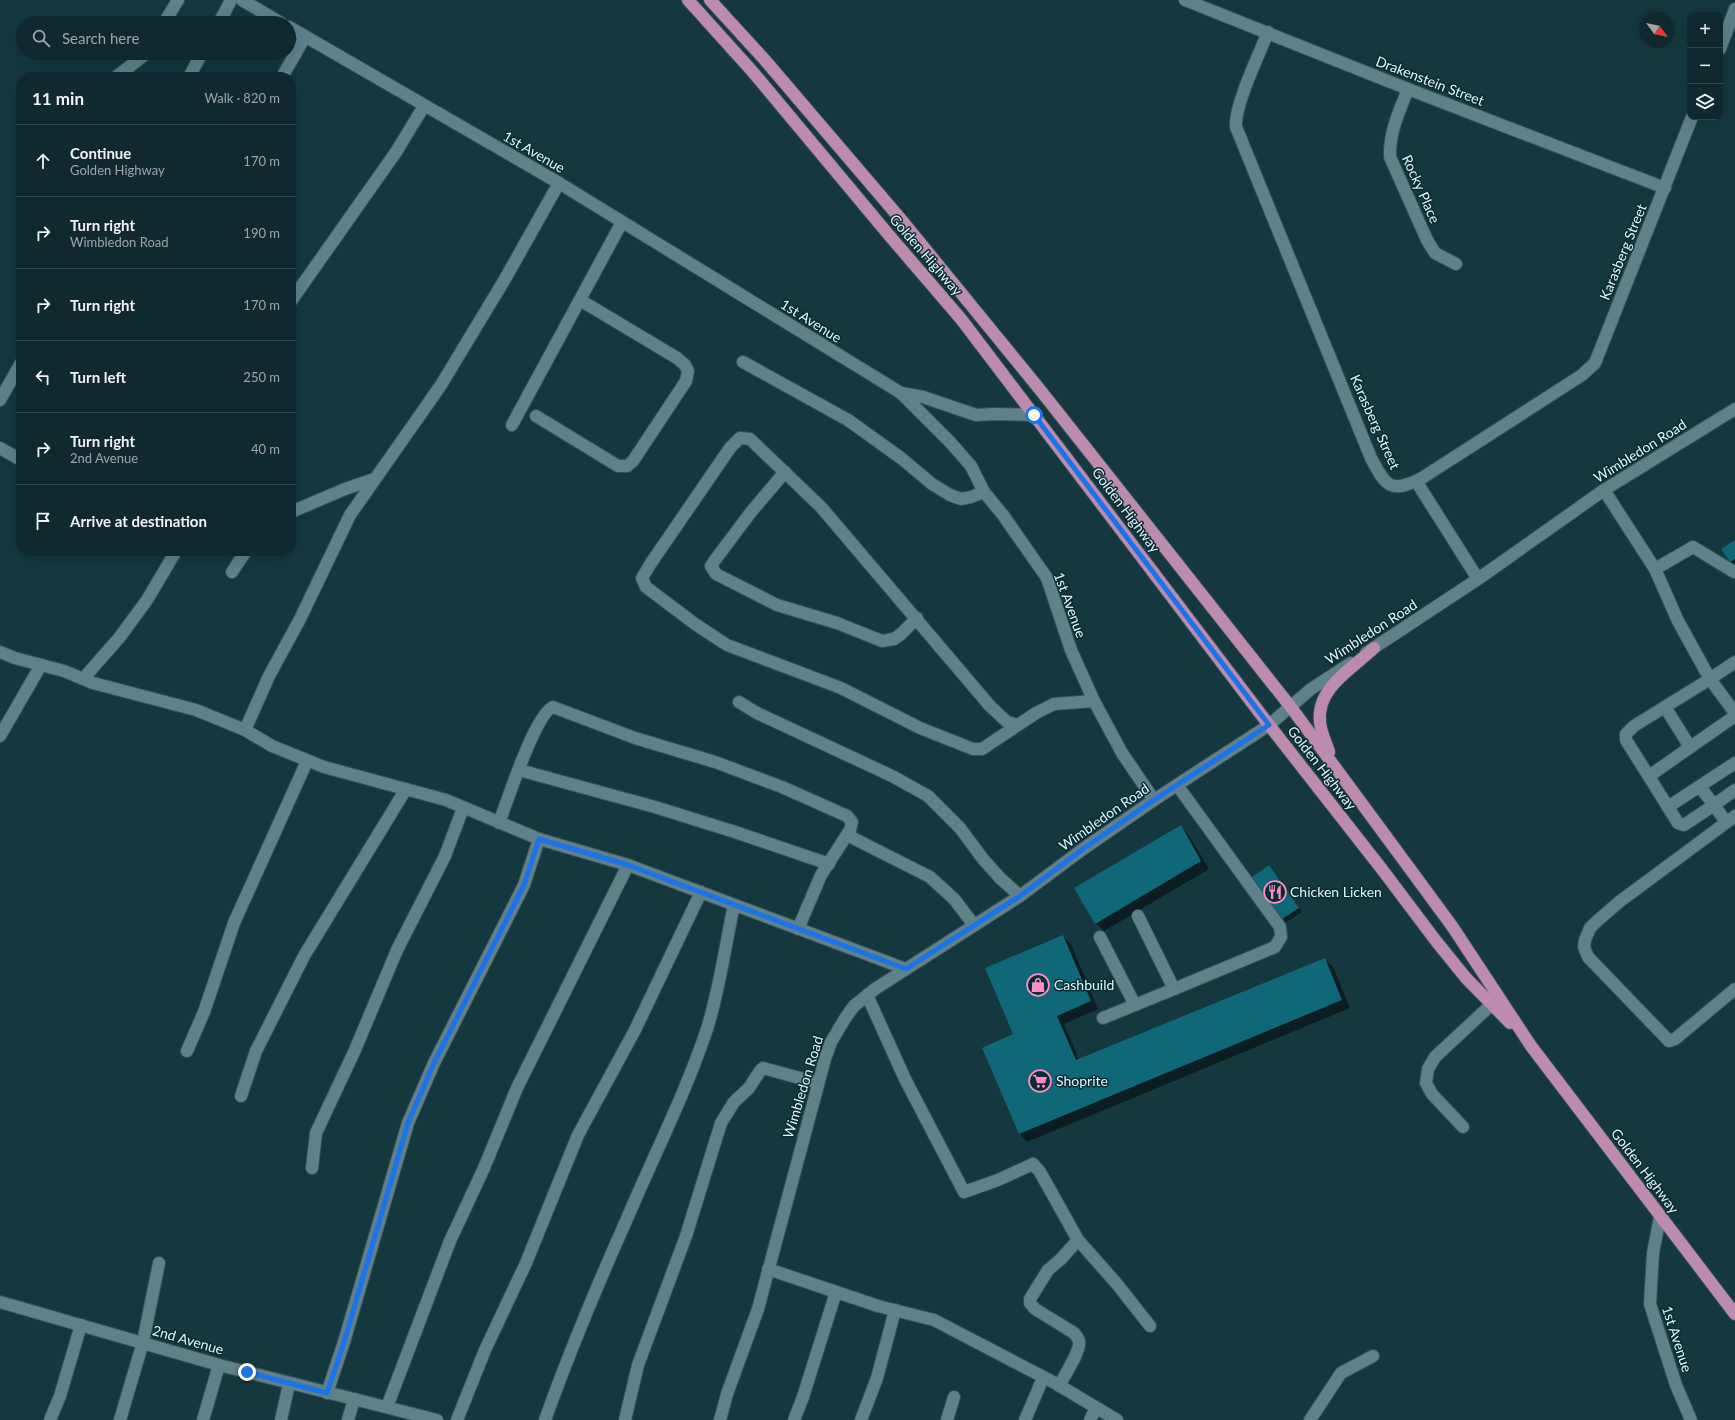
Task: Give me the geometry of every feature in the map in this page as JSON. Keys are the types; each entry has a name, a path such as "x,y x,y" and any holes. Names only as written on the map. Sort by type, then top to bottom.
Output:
{"main road":[{"name":"Golden Highway","path":"688,0 752,71 961,319 1269,725 1436,941 1466,978 1531,1046"},
{"name":"Golden Highway","path":"710,0 764,59 904,222 1051,403 1290,706 1452,926 1531,1046 1735,1314"},
{"path":"1333,763 1322,734 1320,722 1324,695 1333,684 1374,648"}],"street":[{"path":"168,16 178,0"},
{"path":"223,16 231,0"},
{"path":"242,0 269,16"},
{"name":"Drakenstein Street","path":"1185,0 1268,32 1408,90 1665,188"},
{"path":"1720,48 1735,9"},
{"name":"1st Avenue","path":"296,32 559,184 901,393 950,442 970,466 984,492 1003,515 1047,578 1071,650 1094,701 1122,752 1154,800"},
{"name":"Karasberg Street","path":"1268,32 1238,108 1236,127 1371,458 1380,476 1388,484 1395,487 1408,486 1582,375 1595,363 1691,120"},
{"path":"296,53 305,37"},
{"path":"122,72 138,60"},
{"path":"192,72 198,60"},
{"path":"285,72 292,60"},
{"name":"Rocky Place","path":"1408,90 1392,130 1390,157 1427,240 1435,253 1456,264"},
{"path":"296,294 396,152 424,106"},
{"path":"245,730 269,676 300,619 350,515 441,385 505,279 559,184"},
{"path":"512,424 622,222"},
{"path":"536,416 618,466 627,466 633,461 686,381 688,371 677,358 580,300"},
{"path":"743,362 848,420 901,458 932,484 950,495 961,499 984,492"},
{"path":"0,400 16,372"},
{"path":"901,393 923,397 976,415 1034,415"},
{"name":"Wimbledon Road","path":"720,1420 727,1394 758,1309 818,1083 831,1042 840,1025 854,1006 906,969 974,924 1020,896 1083,849 1154,800 1269,725 1311,689 1478,579 1604,490 1735,409"},
{"path":"1018,725 1007,722 990,706 821,507 753,442 740,438 730,448 650,563 642,578 644,585 695,624 727,645 841,688 920,728 964,747 982,749 1018,725 1036,713 1054,704 1094,701"},
{"path":"0,448 16,457"},
{"path":"785,472 751,512 715,560 711,566 716,574 777,605 837,623 882,641 894,639 901,634 916,618"},
{"path":"296,510 345,489 374,479"},
{"path":"1416,481 1478,579"},
{"path":"1604,490 1655,569 1678,621 1710,679 1735,714 1649,776"},
{"path":"1655,569 1693,547 1734,572"},
{"path":"83,679 119,638 147,600 173,556"},
{"path":"232,572 243,556"},
{"path":"0,652 15,658 64,671 83,679 196,710 245,730 272,746 307,761 446,800 539,839 628,865 906,969"},
{"path":"1735,662 1634,726 1626,734 1626,740 1678,823 1684,825 1735,790"},
{"path":"0,736 41,665"},
{"path":"739,702 757,713 892,776 928,796 960,828 983,859 1000,878 1020,896"},
{"path":"499,823 539,722 548,708 553,707 635,738 715,762 782,787 847,816 852,822 847,835 822,875 798,929"},
{"path":"1665,707 1690,747"},
{"path":"187,1051 204,1012 234,923 307,761"},
{"path":"1668,807 1735,763"},
{"path":"519,770 692,818 829,864"},
{"path":"1103,1018 1275,947 1281,937 1280,927 1177,785"},
{"path":"1700,787 1714,805 1731,819 1619,902 1596,922 1588,933 1584,947 1588,957 1669,1041 1679,1036 1735,989"},
{"path":"241,1096 256,1051 304,956 406,790"},
{"path":"312,1168 316,1132 355,1050 396,950 445,856 463,808"},
{"path":"847,835 930,877 954,899 974,924"},
{"path":"327,1393 344,1342 408,1123 434,1063 524,885 539,839"},
{"path":"386,1407 450,1241 484,1168 517,1088 628,865"},
{"path":"457,1420 485,1350 526,1263 578,1135 635,1030 701,892"},
{"path":"545,1420 626,1221 664,1137 706,1030 717,993 725,945 734,905"},
{"path":"1138,916 1174,989"},
{"path":"1100,937 1135,1005"},
{"path":"868,995 905,1079 964,1192 998,1180 1033,1164 1040,1172 1078,1240 1117,1284 1150,1326"},
{"path":"1463,1127 1432,1094 1426,1083 1428,1069 1435,1057 1492,1004"},
{"path":"625,1420 638,1365 686,1236 721,1123 734,1102 749,1088 763,1068 818,1083"},
{"name":"1st Avenue","path":"1660,1217 1653,1253 1650,1304 1676,1385 1691,1420"},
{"path":"1059,1386 1077,1351 1079,1342 1077,1336 1035,1309 1030,1303 1030,1299 1048,1270 1061,1260 1078,1240"},
{"path":"120,1420 143,1342 159,1262"},
{"path":"768,1270 895,1310 934,1320 1059,1386 1116,1420"},
{"path":"794,1420 803,1397 836,1292"},
{"name":"2nd Avenue","path":"0,1302 289,1384 386,1407 408,1416 437,1420"},
{"path":"861,1420 877,1378 895,1310"},
{"path":"50,1420 60,1396 81,1325"},
{"path":"1310,1420 1341,1373 1373,1356"},
{"path":"203,1420 219,1365"},
{"path":"1025,1420 1043,1378"},
{"path":"281,1420 289,1384"},
{"path":"947,1420 954,1397"},
{"path":"348,1420 354,1399"},
{"path":"1090,1420 1096,1408"}],"building":[{"path":"1735,540 1735,559 1730,562 1721,549"},
{"path":"1181,825 1201,861 1095,924 1074,888"},
{"name":"Chicken Licken","path":"1269,865 1299,908 1282,919 1252,877"},
{"path":"1063,935 1091,1001 1057,1016 1076,1060 1325,958 1342,1000 1019,1134 982,1048 1013,1034 985,968"}],"place":[{"name":"Chicken Licken","path":"1275,892"},
{"name":"Cashbuild","path":"1038,985"},
{"name":"Shoprite","path":"1040,1081"}],"route":[{"path":"247,1372 327,1393 344,1342 408,1123 434,1063 481,973 524,885 539,839 628,865 843,946 873,955 906,969 935,949 1020,896 1083,849 1154,800 1269,725 1034,415"}]}
